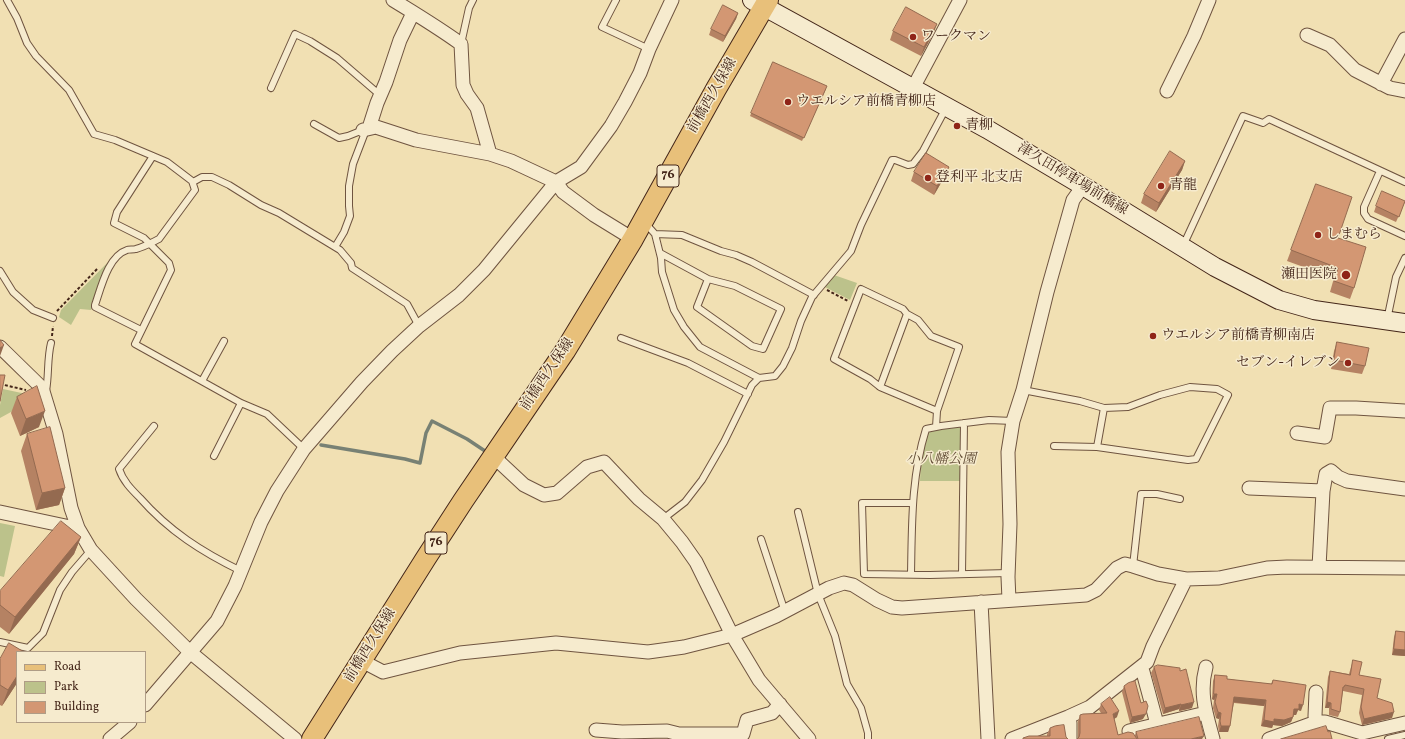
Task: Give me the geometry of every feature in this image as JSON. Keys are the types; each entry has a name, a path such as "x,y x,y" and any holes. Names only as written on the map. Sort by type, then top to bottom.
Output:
{"main road":[{"name":"津久田停車場前橋線","path":"762,2 947,106 1083,186 1215,267 1278,300 1314,310 1405,323"},
{"name":"前橋西久保線","path":"312,739 426,558 565,351 633,239 649,227 712,96 762,2"}],"street":[{"path":"393,0 436,25 461,44 463,85 467,94 477,108 490,154"},
{"path":"146,704 217,621 235,586 261,522 277,491 304,448 362,382 418,326 459,296 484,270 556,182 582,167 611,126 640,74 649,49 672,0"},
{"path":"913,88 960,0"},
{"path":"1167,91 1194,36 1209,0"},
{"path":"367,129 400,40 413,13"},
{"path":"1307,35 1330,45 1355,70 1390,88 1405,91"},
{"path":"1381,84 1405,39"},
{"path":"367,129 376,127 416,140 490,154 511,161 556,182 563,192 594,215 633,239"},
{"path":"1009,600 1008,573 1010,524 1008,452 1013,421 1023,390 1047,292 1073,200 1083,186"},
{"path":"0,347 42,388 56,434 71,508 78,528 91,550 136,599 190,652 295,739"},
{"path":"1297,433 1325,437 1330,408 1405,411"},
{"path":"494,457 524,485 544,495 557,493 587,467 604,462 638,499 663,519 682,542 696,562 732,635 760,680 809,739"},
{"path":"1319,567 1323,491 1326,474 1331,471 1338,477 1347,481 1405,489"},
{"path":"1249,488 1323,491"},
{"path":"0,512 78,528"},
{"path":"362,661 383,672 460,653 556,643 648,652 684,647 732,635 785,612 829,588 844,583 853,585 877,600 892,607 902,608 1086,595 1096,590 1117,568 1125,564 1158,574 1186,579 1219,578 1267,568 1405,568"},
{"path":"1012,739 1090,707 1147,662 1153,646 1186,579"},
{"path":"981,602 988,739"},
{"path":"1206,667 1202,683 1206,713 1213,739"},
{"path":"1140,668 1143,672 1157,724"},
{"path":"1316,692 1314,716 1316,722"},
{"path":"596,730 622,732 667,731 679,734 743,734 747,720 772,713 780,704"},
{"path":"1129,731 1206,713"},
{"path":"1068,717 1070,723 1070,739"},
{"path":"1269,739 1316,722 1325,722 1362,733 1405,723"},
{"path":"110,739 129,723"}],"lane":[{"path":"7,0 17,18 26,43 36,56 69,90 94,134 115,140 167,162 193,182 195,190 159,239 133,250 127,249 116,256 111,264 95,305 95,307 141,330"},
{"path":"461,44 469,8 473,0"},
{"path":"616,0 602,27 649,49"},
{"path":"271,88 295,34 310,41 337,58 380,96"},
{"path":"649,227 660,253 662,272 674,310 684,327 700,347 759,378 775,376 784,366 801,321 814,295 851,251 892,160 908,165 914,164 923,151 947,106"},
{"path":"1183,247 1243,116 1263,123 1269,119 1405,182"},
{"path":"314,124 339,138 367,129"},
{"path":"335,247 344,232 350,216 348,206 349,186 354,164 367,129"},
{"path":"153,156 117,212 114,223 144,238 169,263 171,270 135,344 241,403 267,414 304,448"},
{"path":"1380,170 1364,207 1364,213 1368,219 1405,236"},
{"path":"193,182 202,177 212,177 229,185 261,205 279,212 340,250 351,263 352,268 407,304 418,326"},
{"path":"649,227 682,235 721,251 736,255 814,295"},
{"path":"660,253 708,279 735,286 781,309 763,349 752,346 696,307 708,279"},
{"path":"1387,320 1396,277 1405,258"},
{"path":"0,271 13,292 33,310 53,318"},
{"path":"936,427 937,411 959,347 931,336 918,320 903,310 861,289 834,359 880,387 937,411"},
{"path":"880,387 907,314"},
{"path":"621,338 688,363 748,394"},
{"path":"202,380 224,341"},
{"path":"44,396 48,381 48,353 51,343"},
{"path":"663,519 685,502 702,480 724,442 752,385 759,378"},
{"path":"1023,390 1080,401 1104,408 1128,407 1160,395 1190,388 1217,389 1228,395 1196,459 1188,460 1165,457 1097,446 1054,446"},
{"path":"214,456 241,403"},
{"path":"1097,446 1104,408"},
{"path":"911,574 912,503 918,458 926,429 989,420 1013,421"},
{"path":"962,574 964,423"},
{"path":"154,426 119,469 122,478 152,512 184,539 213,558 241,571"},
{"path":"1133,566 1141,494 1157,494 1180,499"},
{"path":"912,503 862,503 864,574 1008,573"},
{"path":"798,512 818,594 835,636 847,684 861,708 868,733 868,739"},
{"path":"761,539 785,612"},
{"path":"0,642 28,648 43,633 60,590 72,572 91,550"},
{"path":"1388,739 1405,735"}],"path":[{"path":"51,343 54,324 53,318 58,309 102,264"},
{"path":"821,287 855,304"},
{"path":"0,384 28,390"}],"green space":[{"path":"110,260 91,310 80,309 71,325 59,317 61,310"},
{"path":"834,275 857,283 850,300 825,287"},
{"path":"3,389 31,395 31,401 0,418 0,405"},
{"name":"小八幡公園","path":"962,427 961,481 920,481 921,458 928,431"},
{"path":"0,523 15,526 4,577 0,576"}],"building":[{"path":"723,5 738,13 725,36 711,29"},
{"path":"906,7 937,24 924,47 893,31"},
{"name":"ウエルシア前橋青柳店","path":"773,62 827,86 804,138 751,113"},
{"name":"青龍","path":"1170,151 1185,161 1159,203 1144,194"},
{"path":"926,153 949,167 937,186 914,172"},
{"path":"1316,184 1352,197 1338,238 1366,247 1354,288 1334,281 1338,268 1291,250"},
{"path":"1382,191 1405,201 1399,217 1376,206"},
{"path":"0,340 4,345 0,348"},
{"path":"1337,342 1369,348 1365,366 1334,360"},
{"path":"0,375 5,375 0,401"},
{"path":"37,386 45,411 26,419 17,397"},
{"path":"50,427 65,488 42,493 27,434"},
{"path":"61,521 81,537 15,617 0,605 0,591"},
{"path":"1396,631 1405,632 1405,650 1394,649"},
{"path":"9,643 22,651 16,651 16,678 8,690 0,685 0,659"},
{"path":"1353,660 1362,662 1359,675 1381,679 1377,698 1392,703 1394,712 1364,719 1361,707 1364,689 1345,685 1343,687 1340,712 1331,709 1331,703 1327,702 1330,671 1350,675"},
{"path":"1158,665 1180,668 1180,671 1186,669 1194,702 1165,708 1154,667"},
{"path":"1215,675 1227,676 1227,679 1272,684 1273,680 1306,685 1303,705 1299,704 1299,709 1294,709 1293,717 1284,720 1274,719 1274,722 1264,720 1266,700 1234,697 1230,726 1221,726 1221,713 1218,712 1215,702 1217,694 1214,694"},
{"path":"1135,681 1141,703 1146,701 1148,706 1146,714 1132,717 1124,686"},
{"path":"1110,697 1119,711 1113,714 1118,735 1128,732 1133,733 1137,739 1077,739 1080,733 1080,715 1107,713 1101,704"},
{"path":"1199,717 1204,736 1191,739 1138,739 1136,732"},
{"path":"1064,725 1066,737 1068,739 1023,739 1029,736 1050,736 1050,728"},
{"path":"1326,726 1328,732 1330,731 1332,739 1281,739"}],"waterway":[{"path":"321,445 405,459 420,463 426,433 432,421 467,439 488,453"}],"place":[{"name":"ワークマン","path":"913,37"},
{"name":"ウエルシア前橋青柳店","path":"788,102"},
{"name":"青柳","path":"957,126"},
{"name":"登利平 北支店","path":"928,178"},
{"name":"青龍","path":"1161,186"},
{"name":"しまむら","path":"1318,235"},
{"name":"瀬田医院","path":"1346,275"},
{"name":"ウエルシア前橋青柳南店","path":"1153,336"},
{"name":"セブン-イレブン","path":"1348,363"}]}
